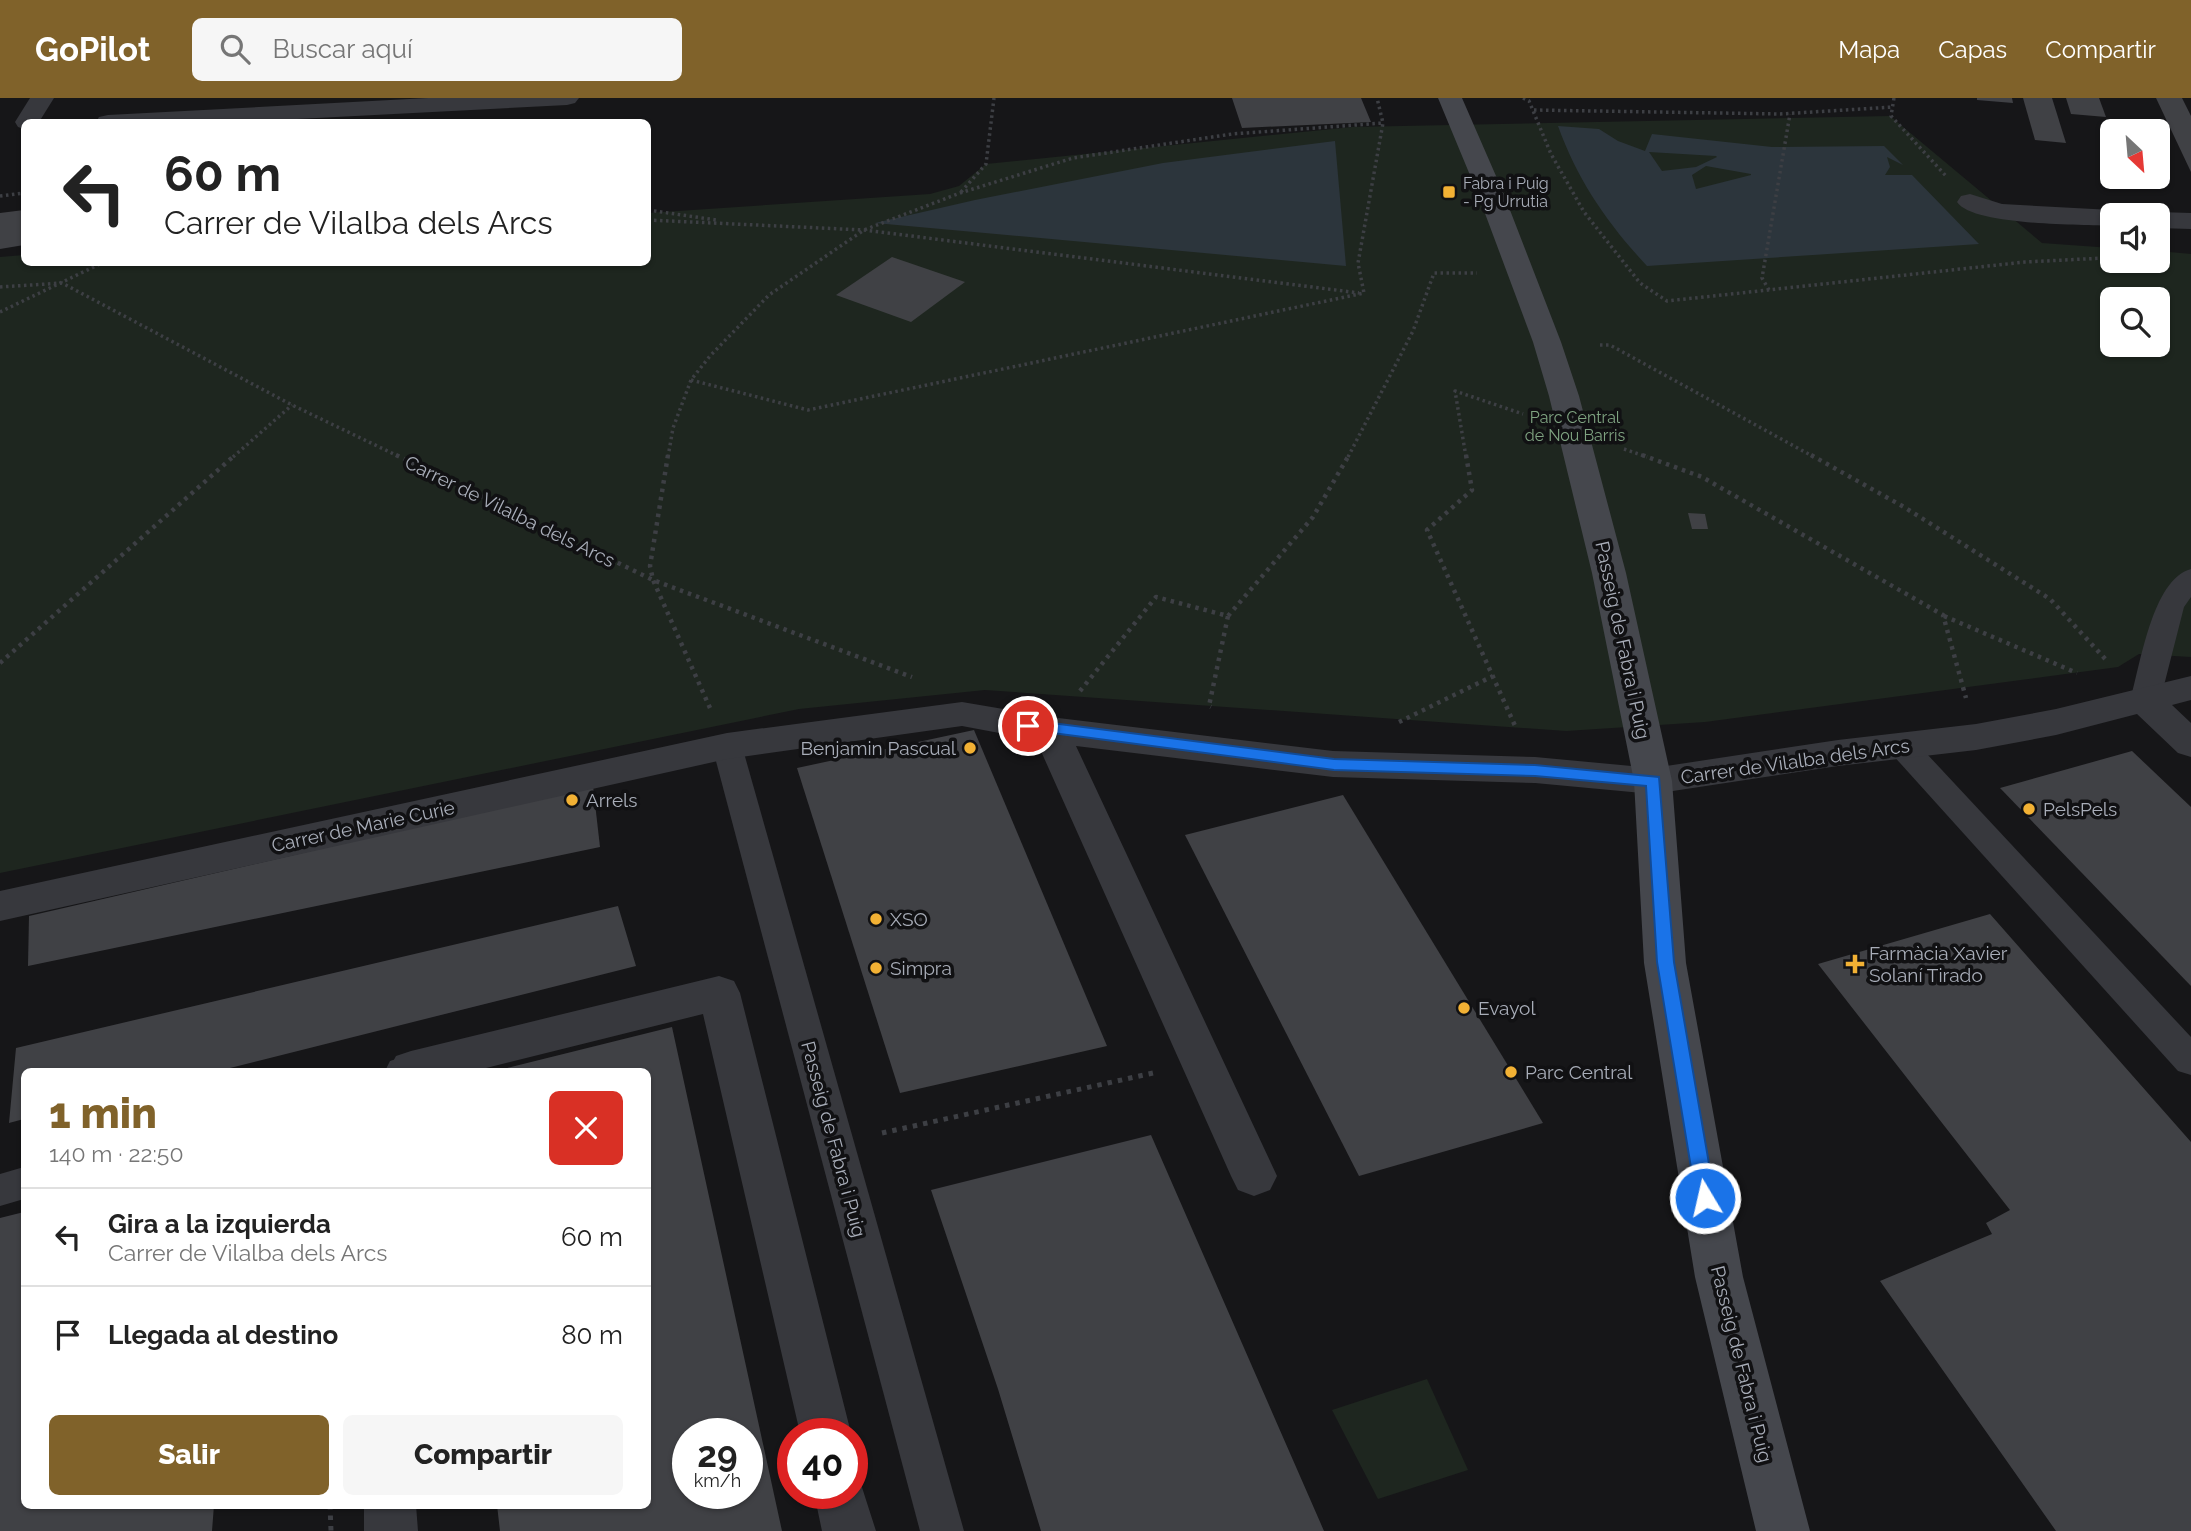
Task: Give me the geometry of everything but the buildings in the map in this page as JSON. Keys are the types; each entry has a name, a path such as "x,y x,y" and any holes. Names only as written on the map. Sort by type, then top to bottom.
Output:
{"street":[{"path":"30,119 42,98"},
{"path":"136,119 250,107 567,98"},
{"name":"Passeig de Fabra i Puig","path":"1450,98 1522,274 1560,385 1609,573 1653,781 1665,962 1718,1277 1783,1531"},
{"path":"0,128 21,126"},
{"path":"1970,202 1999,212 2100,217"},
{"path":"2170,220 2191,221"},
{"name":"Carrer de Vilalba dels Arcs","path":"721,733 962,714 1050,730 1334,764 1535,770 1653,781 1976,737 2056,722 2191,688"},
{"path":"2145,701 2191,744"},
{"path":"1050,730 1254,1176"},
{"name":"Carrer de Marie Curie","path":"0,906 721,733"},
{"path":"415,1068 719,993 822,1418"},
{"path":"390,1509 391,1531"},
{"path":"844,1509 849,1531"}],"lane":[{"path":"2145,701 2170,606 2191,578"},
{"name":"Passeig de Fabra i Puig","path":"721,733 942,1531"},
{"path":"1902,746 2191,1061"},
{"path":"0,1190 21,1183"}],"path":[{"path":"960,193 986,164 994,98"},
{"path":"1364,293 1358,263 1382,123 1377,98"},
{"path":"1523,98 1530,101 1551,154 1584,212 1640,283 1667,301 2025,262 2100,258"},
{"path":"1891,116 1894,98"},
{"path":"1534,110 1790,113 1893,107"},
{"path":"1769,290 1762,278 1790,113"},
{"path":"721,733 653,580 650,566 673,428 691,380 710,356 769,295 864,230 960,193 1073,158 1232,134 1382,123"},
{"path":"0,196 21,192"},
{"path":"651,210 743,224"},
{"path":"651,220 864,230 1364,293"},
{"path":"0,312 96,266"},
{"path":"1223,708 1209,706 1228,616 1313,517 1362,433 1407,342 1434,273 1481,273"},
{"path":"0,287 62,283"},
{"name":"Carrer de Vilalba dels Arcs","path":"62,283 292,405 653,580 915,678"},
{"path":"691,380 808,410 1364,293"},
{"path":"1600,345 1610,345 1904,507 2050,599 2111,665"},
{"path":"1455,391 1472,491 1427,530 1520,736"},
{"path":"0,663 292,405"},
{"path":"1702,477 1943,615 2089,677"},
{"path":"1077,695 1156,597 1228,616"},
{"path":"1943,615 1969,708"},
{"path":"1388,728 1493,676"},
{"path":"880,1133 1161,1071"},
{"path":"330,1509 331,1531"}],"green space":[{"name":"Parc Central de Nou Barris","path":"1890,116 2042,243 2100,247 2100,273 2170,273 2170,252 2191,254 2191,657 2139,654 2118,667 1705,722 1566,731 985,690 799,709 0,873 0,257 21,255 21,266 651,266 651,213 930,194 959,186 986,164 1352,127"},
{"path":"1427,1379 1468,1470 1378,1499 1332,1410"}],"shaded area":[{"path":"1558,126 1599,129 1618,141 1645,151 1652,134 1772,147 1884,146 1903,165 1887,157 1890,167 1885,175 1912,175 1979,244 1647,266 1619,234 1595,200","holes":["1649,152 1716,156 1717,157 1696,167 1662,171","1706,166 1751,174 1751,175 1696,189 1692,175"]},
{"path":"1335,141 1346,266 875,223 975,200 1163,163"}],"place":[{"name":"Fabra i Puig - Pg Urrutia","path":"1449,192"},
{"name":"Benjamin Pascual","path":"970,748"},
{"name":"Arrels","path":"572,800"},
{"name":"PelsPels","path":"2029,809"},
{"name":"XSO","path":"876,919"},
{"name":"Farmàcia Xavier Solaní Tirado","path":"1855,964"},
{"name":"Simpra","path":"876,968"},
{"name":"Evayol","path":"1464,1008"},
{"name":"Parc Central","path":"1511,1072"}],"route":[{"path":"1028,726 1334,764 1535,770 1653,781 1665,962 1705,1198"}]}
